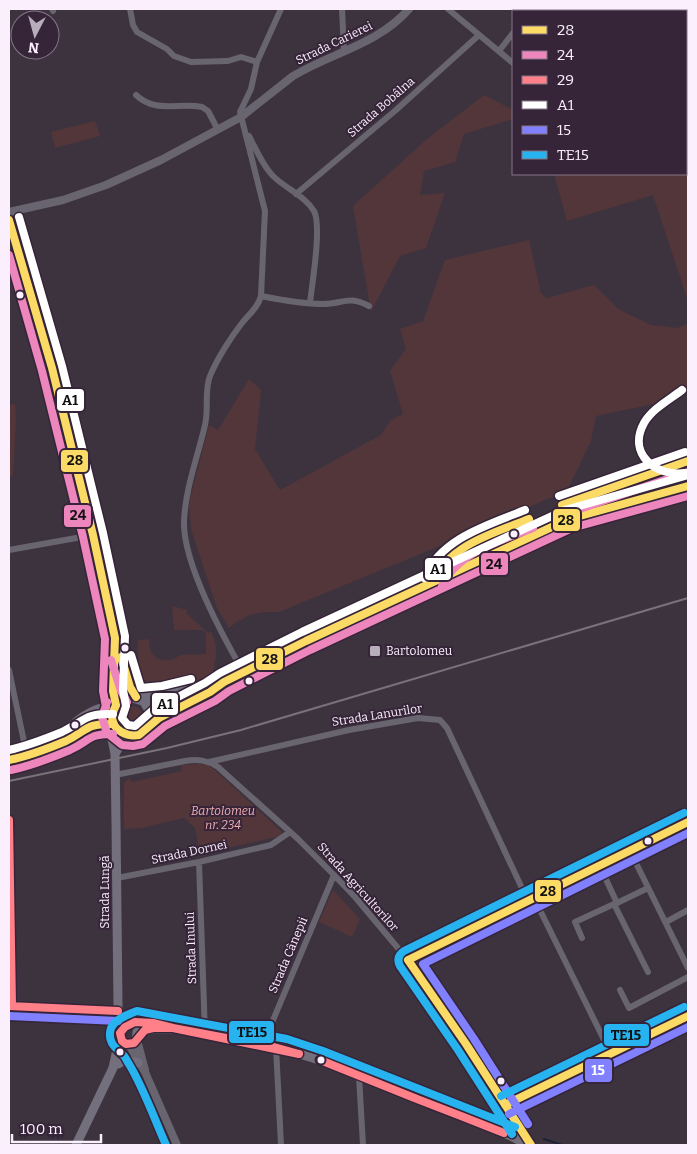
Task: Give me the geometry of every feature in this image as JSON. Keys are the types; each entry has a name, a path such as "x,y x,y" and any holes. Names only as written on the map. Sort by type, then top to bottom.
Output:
{"main road":[{"path":"9,225 52,368 93,534 115,638 130,688 150,709 152,718 144,732 122,742 115,754"},
{"path":"9,760 45,750 58,742 74,725 89,714 100,709 115,706 122,699 164,696 224,682 306,641 569,519 603,500 619,493 688,475"},
{"path":"569,519 688,486"},
{"path":"114,726 112,716 115,706 113,691 115,638"},
{"path":"148,727 166,714 210,692 224,682"},
{"path":"58,742 65,741 93,725 114,726 125,735 134,736"},
{"name":"Strada Lungă","path":"114,726 112,735 115,754 118,1011 123,1030"},
{"path":"9,820 10,1006 118,1011"},
{"path":"115,1066 123,1030 139,1021 263,1044 302,1054 512,1136 529,1145"},
{"path":"76,1145 115,1066 133,1042 143,1032 152,1028 176,1029"},
{"path":"123,1030 135,1029 133,1042"},
{"path":"123,1030 122,1042 133,1042"},
{"path":"115,1066 125,1060 138,1063"},
{"path":"512,1136 520,1129 529,1145"}],"street":[{"path":"130,9 133,25 137,32 180,58 191,62 228,61 241,58 257,62"},
{"path":"281,9 257,62 251,89 240,112 245,127 266,168 277,180 308,204 317,218 310,303"},
{"path":"342,9 344,51"},
{"name":"Strada Carierei","path":"9,212 48,204 106,185 154,164 241,117 293,76 312,65 382,32 396,23 409,9"},
{"path":"448,9 512,62"},
{"path":"499,50 512,34"},
{"name":"Strada Bobâlna","path":"296,194 396,110 479,35"},
{"path":"136,95 152,105 202,107 208,111 218,130"},
{"path":"244,673 215,619 194,571 185,534 184,515 207,416 208,387 211,374 242,323 258,305 261,296 265,211 245,127"},
{"path":"261,296 287,301 329,304 354,300 369,306"},
{"path":"9,550 93,534"},
{"path":"9,670 27,756"},
{"name":"Strada Lanurilor","path":"209,762 349,730 418,718 440,720 448,728 531,899"},
{"path":"115,775 190,760 209,762"},
{"name":"Strada Agricultorilor","path":"209,762 218,767 290,832 355,897 408,960 520,1129"},
{"path":"408,960 688,822"},
{"name":"Strada Dornei","path":"117,878 200,862 271,845 290,832"},
{"path":"630,850 688,968"},
{"name":"Strada Inului","path":"200,862 205,1034"},
{"name":"Strada Cânepii","path":"263,1044 334,875"},
{"path":"604,875 648,972"},
{"path":"582,938 575,922 648,888"},
{"path":"531,899 611,1054"},
{"path":"666,922 688,910"},
{"path":"620,990 629,1008 688,977"},
{"path":"505,1104 688,1016"},
{"path":"133,1042 138,1063 144,1072 177,1145"},
{"path":"133,1042 142,1058 144,1072"},
{"path":"276,1047 281,1145"},
{"path":"359,1076 363,1145"}],"green space":[{"path":"688,9 688,301 653,195 567,221 554,175 687,175 687,10 588,10"},
{"path":"484,95 512,109 512,119 464,134 455,162 424,171 420,195 445,193 426,248 400,256 371,312 353,206 427,139"},
{"path":"95,121 100,136 55,148 51,132"},
{"path":"529,240 541,293 547,298 594,285 618,309 651,325 677,328 688,324 688,389 672,400 596,416 591,441 566,493 547,499 474,532 279,612 264,612 247,616 229,628 217,608 191,529 189,503 209,425 218,430 249,379 261,390 255,449 280,490 381,435 391,420 403,414 390,371 406,349 400,329 423,321 445,260"},
{"path":"15,404 13,476 9,477 9,405"},
{"path":"172,606 188,610 186,613 208,633 211,632 216,648 215,664 212,676 190,683 155,689 139,675 138,640 149,639 150,648 154,656 161,660 171,660 182,655 206,654 206,634 203,630 174,630"},
{"path":"132,706 140,709 143,717 140,725 132,728 124,725 121,717 124,709"},
{"name":"Bartolomeu nr. 234","path":"181,765 208,765 215,770 282,832 281,836 200,854 195,828 184,818 142,828 124,829 124,783 129,778 132,782 182,771"},
{"path":"333,890 360,919 352,937 319,922"}],"waterway":[{"path":"544,1139 562,1145"}],"railway":[{"path":"9,781 167,748 241,730 688,598"}],"transit line":[{"name":"A1","path":"19,217 62,366 103,533 125,636 123,690 126,706 122,718 128,725 135,726 153,710 205,683 220,673 302,632 565,510 685,476"},
{"name":"28","path":"9,220 52,368 93,535 115,638 113,691 116,705"},
{"name":"24","path":"9,255 42,371 83,537 105,639 103,691 106,707"},
{"name":"A1","path":"682,390 647,418 640,434 639,444 647,461 655,467 664,471 685,473"},
{"name":"A1","path":"559,496 685,452"},
{"name":"28","path":"562,505 688,461"},
{"name":"24","path":"565,514 688,472"},
{"name":"28","path":"116,705 112,717 115,726 125,734 139,735 159,718 210,692 224,682 306,641 569,519 688,486"},
{"name":"24","path":"107,702 102,717 107,733 122,745 133,746 143,744 165,726 310,650 572,528 688,496"},
{"name":"A1","path":"424,578 432,564 454,543 481,528 525,510"},
{"name":"28","path":"433,582 440,569 461,549 487,535 529,519"},
{"name":"24","path":"442,586 449,574 469,556 494,543 533,528"},
{"name":"A1","path":"131,655 141,688 162,686 191,679"},
{"name":"28","path":"121,657 130,687 136,697"},
{"name":"24","path":"111,660 121,691 127,702"},
{"name":"A1","path":"9,750 62,732 90,716 113,714"},
{"name":"28","path":"9,760 59,744 91,726 113,724"},
{"name":"24","path":"11,770 56,756 94,736 113,734"},
{"name":"TE15","path":"512,1134 458,1050 400,966 399,956 404,951 684,813"},
{"name":"29","path":"9,820 12,1006"},
{"name":"28","path":"408,960 688,822"},
{"name":"15","path":"528,1124 423,964 688,833"},
{"name":"28","path":"408,960 466,1044 531,1145"},
{"name":"29","path":"9,1006 118,1011"},
{"name":"TE15","path":"501,1096 684,1007"},
{"name":"TE15","path":"166,1145 144,1093 125,1057 114,1046 110,1037 111,1028 116,1022 137,1011 287,1039 323,1051 515,1127"},
{"name":"15","path":"9,1016 118,1021"},
{"name":"28","path":"505,1105 688,1016"},
{"name":"29","path":"135,1022 153,1023 173,1028 145,1030 134,1043 126,1044 122,1041 120,1033 125,1027 135,1022"},
{"name":"15","path":"509,1114 688,1027"},
{"name":"29","path":"173,1028 274,1047 299,1054"},
{"name":"29","path":"173,1028 299,1054"},
{"name":"29","path":"320,1060 417,1099"},
{"name":"29","path":"320,1060 417,1099"},
{"name":"29","path":"417,1099 461,1116"},
{"name":"29","path":"417,1099 461,1116"},
{"name":"29","path":"461,1116 504,1133"},
{"name":"29","path":"461,1116 504,1133"}],"place":[{"name":"Bartolomeu","path":"375,651"}]}
